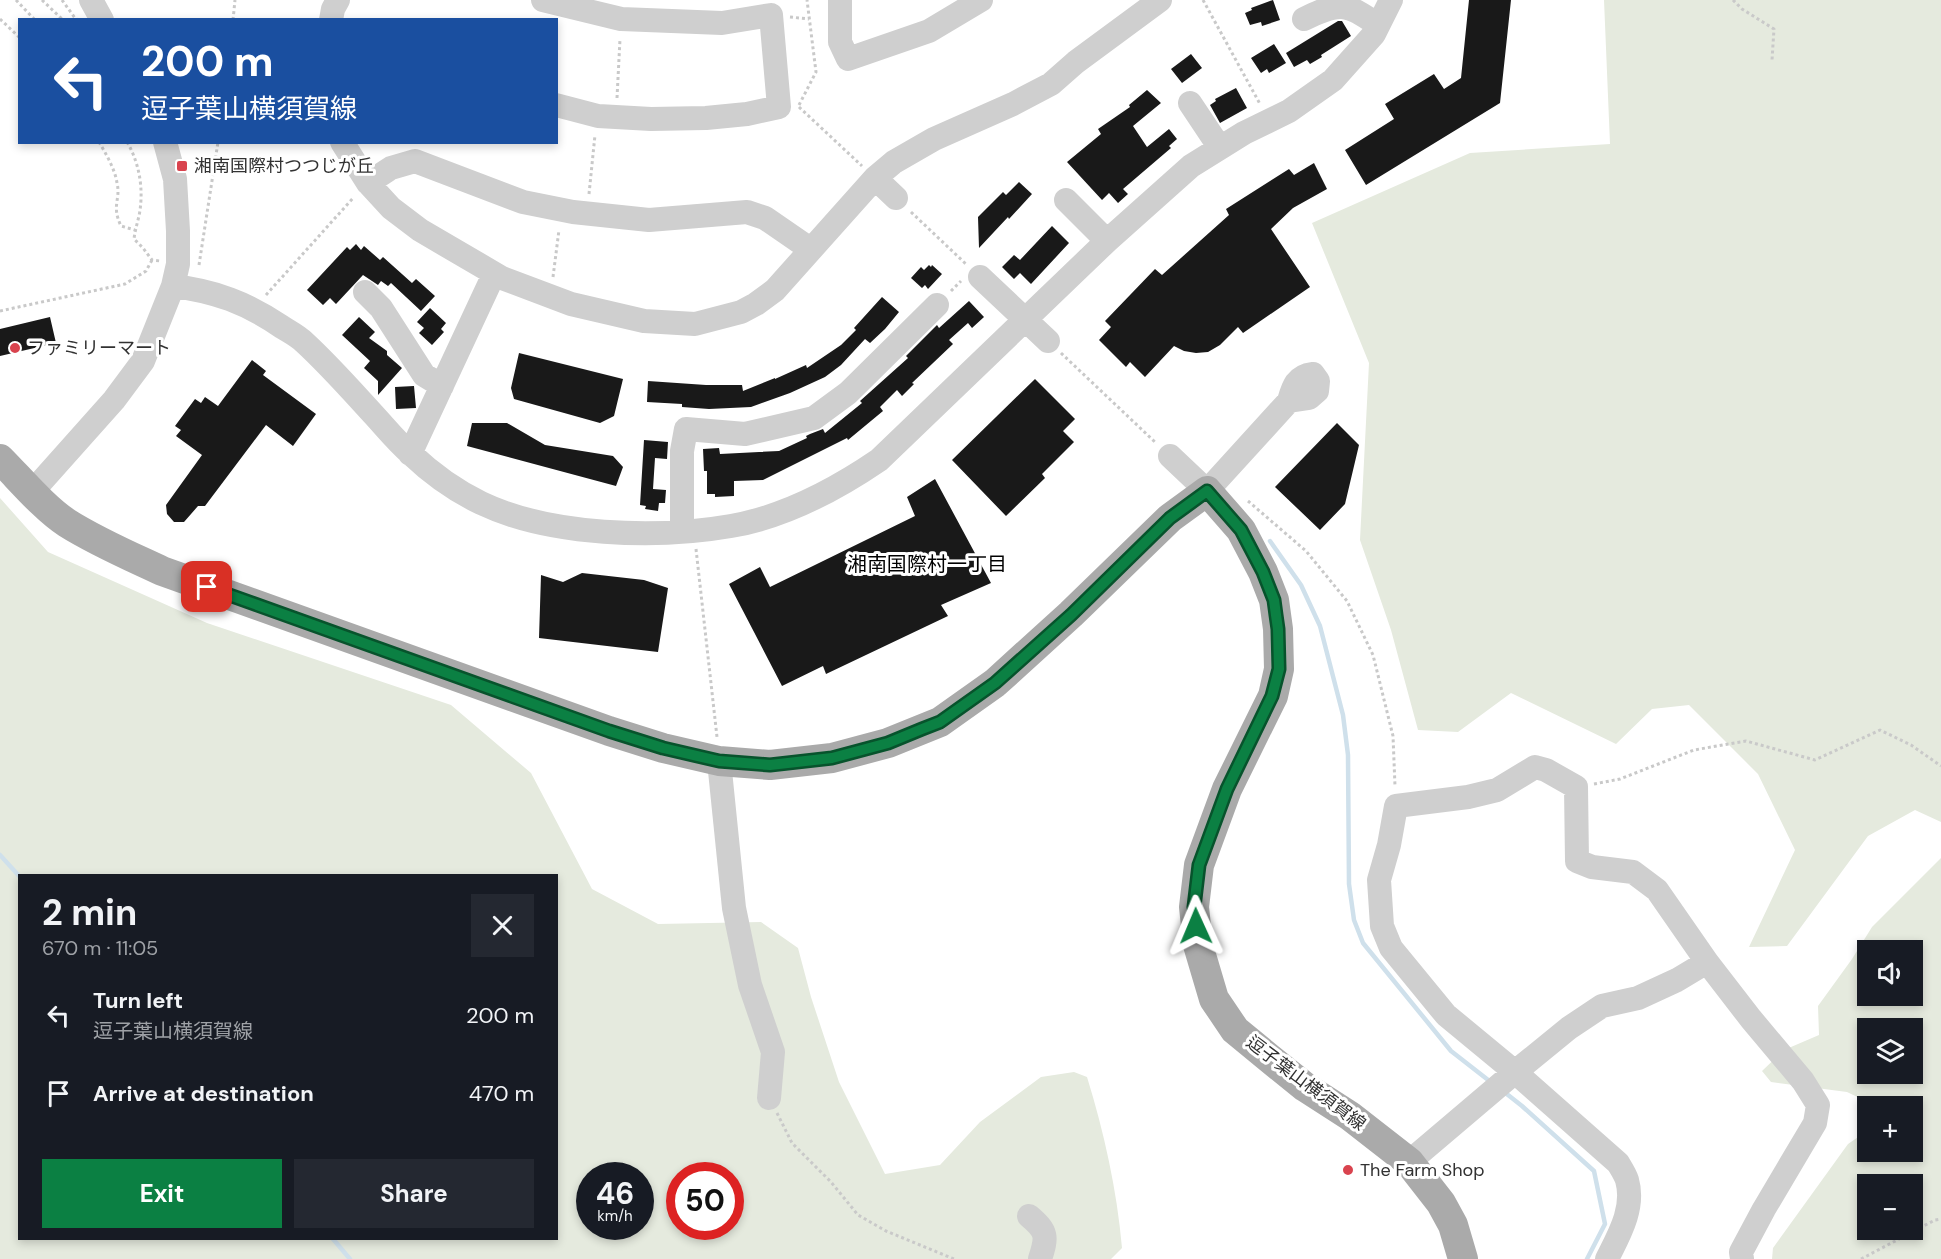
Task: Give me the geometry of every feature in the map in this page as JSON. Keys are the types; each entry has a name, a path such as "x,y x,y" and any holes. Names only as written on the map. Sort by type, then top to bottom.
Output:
{"main road":[{"path":"0,459 66,522 162,571 609,731 663,748 719,761 770,765 832,758 888,743 940,722 995,683 1071,615 1170,518 1207,491"},
{"name":"逗子葉山横須賀線","path":"1207,491 1241,530 1263,572 1274,600 1278,629 1279,669 1272,696 1227,789 1199,865 1194,907 1198,945 1205,972 1214,999 1235,1030 1305,1087 1350,1116 1409,1162 1441,1203 1452,1225 1463,1259"}],"street":[{"path":"91,0 101,18"},
{"path":"331,18 338,0"},
{"path":"543,0 621,19 722,23 771,15 789,107 706,118 651,119 607,116 558,105"},
{"path":"840,0 840,42 848,59 929,31 981,0"},
{"path":"343,144 368,183 392,208 420,230 494,274 571,304 644,321 695,324 741,312 775,290 875,178 894,162 926,144 1051,84 1076,62 1160,0"},
{"path":"184,287 217,294 257,310 303,341 410,454 438,477 481,503 521,518 561,526 623,533 732,526 813,500 848,482 879,460 1107,241 1191,166 1244,133 1289,111 1333,80 1374,34 1391,0"},
{"path":"1304,19 1327,7 1349,7 1378,25"},
{"path":"1190,103 1220,148"},
{"path":"32,492 114,400 143,361 184,287 178,264 175,179 166,144"},
{"path":"368,183 391,168 415,161 523,202 587,214 649,220 747,212 765,218 810,249"},
{"path":"875,178 896,198"},
{"path":"1066,200 1107,241"},
{"path":"410,454 494,274"},
{"path":"976,274 1048,342"},
{"path":"365,292 381,308 424,375 442,386"},
{"path":"688,530 682,451 686,429 745,434 814,418 848,393 937,305"},
{"path":"1170,456 1207,491 1289,401"},
{"path":"719,761 734,908 750,985 773,1052 769,1098"},
{"path":"1607,1259 1625,1222 1629,1204 1627,1181 1618,1163 1446,1015 1391,948 1382,926 1379,880 1389,845 1396,806 1468,797 1497,790 1535,767 1546,770 1576,787 1577,861 1592,867 1633,872 1657,890 1707,962 1803,1081 1818,1105 1815,1123 1764,1209 1742,1252 1742,1259"},
{"path":"1409,1162 1569,1028 1602,1006 1638,998 1677,980 1707,962"},
{"path":"1029,1216 1041,1226 1046,1237 1040,1259"}],"path":[{"path":"16,0 33,18"},
{"path":"42,0 61,18"},
{"path":"62,0 75,18"},
{"path":"233,18 235,0"},
{"path":"807,0 816,72 789,107 875,178"},
{"path":"1203,0 1269,121"},
{"path":"1733,0 1742,9 1774,29 1772,60"},
{"path":"0,19 18,36"},
{"path":"587,214 607,116 621,19"},
{"path":"100,144 118,184 115,209 118,219 121,226 135,230"},
{"path":"128,144 136,157 140,177 139,215 134,239 152,260 168,262"},
{"path":"184,287 218,144"},
{"path":"264,297 368,183"},
{"path":"896,198 976,274 937,305"},
{"path":"550,296 561,210"},
{"path":"0,311 124,284 146,271 152,260"},
{"path":"1048,342 1170,456"},
{"path":"1246,499 1306,551 1347,601 1373,655 1393,736 1396,806"},
{"path":"688,530 719,761"},
{"path":"1576,787 1620,779 1694,750 1746,741 1815,760 1880,730 1911,745 1941,766"},
{"path":"769,1098 792,1143 831,1182 858,1215 886,1231 954,1259"},
{"path":"1861,1259 1941,1219"}],"shaded area":[{"path":"1604,0 1941,0 1941,822 1915,810 1868,836 1787,946 1749,947 1795,850 1758,774 1689,705 1652,709 1616,744 1511,693 1458,732 1418,730 1391,630 1360,540 1369,363 1312,223 1470,153 1610,144"},
{"path":"0,498 48,552 207,623 451,705 531,773 592,889 658,924 761,922 798,948 811,997 839,1082 885,1174 940,1165 980,1122 1041,1077 1074,1072 1087,1077 1109,1161 1122,1248 1111,1259 0,1259"},
{"path":"1941,858 1941,1259 1772,1259 1773,1248 1848,1144 1857,1138 1857,1162 1923,1162 1923,1096 1857,1097 1847,1092 1771,1082 1762,1071 1784,1050 1819,1035 1818,1006 1857,951 1857,1006 1923,1006 1923,940 1864,940 1872,927"}],"building":[{"path":"1273,0 1280,20 1262,26 1261,22 1250,25 1245,13 1252,10 1251,8"},
{"path":"1469,0 1511,0 1500,103 1366,185 1345,150 1394,119 1385,104 1434,74 1444,89 1461,78"},
{"path":"1338,21 1342,21 1351,36 1310,64 1307,60 1294,67 1286,53"},
{"path":"1274,44 1286,63 1269,73 1267,69 1261,73 1251,58"},
{"path":"1191,54 1202,68 1182,83 1171,69"},
{"path":"1236,88 1247,108 1220,123 1210,105 1216,101 1215,99"},
{"path":"1147,90 1161,103 1133,126 1147,147 1169,129 1177,139 1169,146 1171,148 1123,189 1128,194 1118,203 1109,193 1102,200 1067,162 1101,134 1098,129 1130,107 1129,105"},
{"path":"1314,163 1327,189 1293,208 1271,229 1310,287 1243,333 1238,327 1220,345 1208,352 1184,351 1174,346 1145,377 1130,362 1126,367 1099,340 1111,327 1105,321 1155,269 1162,275 1229,215 1226,209 1289,169 1294,175"},
{"path":"1019,182 1032,194 979,248 978,217 1003,192 1006,195"},
{"path":"1052,226 1069,243 1031,284 1020,273 1014,279 1002,267 1014,255 1020,260"},
{"path":"356,244 361,250 364,246 380,260 383,257 412,283 416,279 435,296 421,311 391,283 388,286 381,281 378,285 363,275 336,304 330,298 323,305 307,290 347,247 350,250"},
{"path":"929,265 942,274 928,289 925,285 922,288 911,278 921,267 924,270"},
{"path":"882,297 899,312 885,329 870,343 865,339 841,365 825,377 790,393 751,407 709,409 682,407 682,404 647,402 648,381 742,385 743,391 806,365 807,368 841,345"},
{"path":"969,301 984,317 972,328 968,323 949,340 953,344 912,383 914,384 902,396 897,390 880,407 883,411 848,440 847,438 763,480 734,481 734,496 715,497 715,494 707,494 707,471 704,471 703,449 719,448 720,454 779,451 807,438 806,436 810,434 823,429 825,433 862,403 860,401 908,358 906,356 937,325 939,328"},
{"path":"430,308 446,323 441,329 444,332 432,345 419,333 424,328 417,322"},
{"path":"50,317 56,343 0,356 0,329"},
{"path":"359,317 375,332 369,338 387,351 387,355 402,368 378,395 378,381 364,368 370,361 342,335"},
{"path":"519,353 623,379 614,416 600,423 514,399 511,388"},
{"path":"252,360 266,371 263,375 316,414 293,446 266,425 205,506 198,506 184,522 174,522 167,514 166,505 202,455 176,436 181,430 175,426 195,399 201,403 205,397 218,406"},
{"path":"1035,379 1075,419 1063,431 1074,442 1042,474 1045,478 1006,516 952,460"},
{"path":"414,386 416,408 396,409 395,387"},
{"path":"472,423 507,423 545,445 613,456 623,467 616,486 467,446"},
{"path":"1337,423 1359,445 1345,504 1320,530 1275,487"},
{"path":"644,440 668,442 667,459 655,458 653,489 666,490 665,503 659,503 658,511 645,509 646,506 640,505"},
{"path":"935,479 991,583 941,605 948,616 826,674 823,666 782,686 729,584 760,567 770,587 915,516 907,497"},
{"path":"582,573 644,580 668,588 658,652 539,638 541,575 563,582"}],"waterway":[{"path":"1270,541 1301,585 1320,626 1343,715 1348,755 1349,884 1354,920 1363,943 1451,1051 1492,1083"},
{"path":"0,855 18,875"},
{"path":"1503,1091 1594,1171 1605,1224 1587,1259"},
{"path":"334,1240 350,1259"}],"place":[{"name":"湘南国際村つつじが丘","path":"182,166"},
{"name":"ファミリーマート","path":"15,348"},
{"name":"The Farm Shop","path":"1348,1170"}],"district":[{"name":"湘南国際村一丁目","path":"927,564"}],"route":[{"path":"207,587 609,731 663,748 719,761 770,765 832,758 888,743 940,722 995,683 1071,615 1170,518 1207,491 1241,530 1263,572 1274,600 1278,629 1279,669 1272,696 1227,789 1199,865 1194,907 1196,926"}]}
